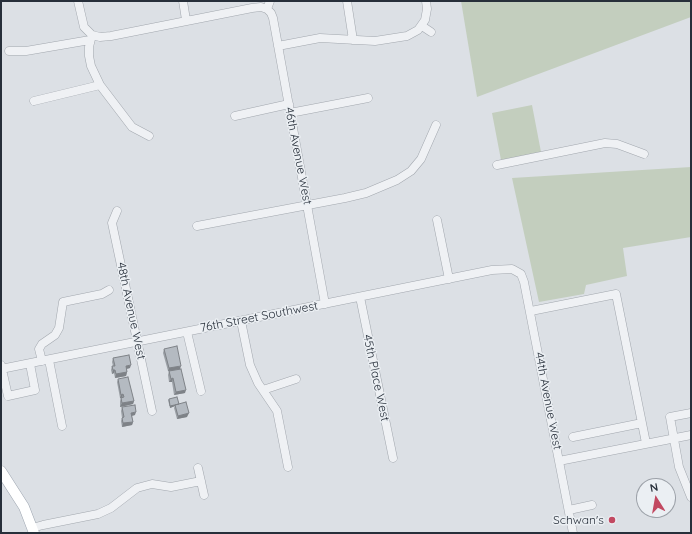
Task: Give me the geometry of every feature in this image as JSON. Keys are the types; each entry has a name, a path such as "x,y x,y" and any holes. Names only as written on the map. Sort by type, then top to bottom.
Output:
{"main road":[{"path":"1,471 24,507 33,531"}],"street":[{"path":"78,1 84,27 91,38 89,56 91,66 100,85 132,127 149,136"},
{"path":"183,1 186,20"},
{"path":"9,51 26,52 91,38 105,37 252,8 261,7 267,9 270,1"},
{"path":"347,1 353,40"},
{"path":"278,46 320,38 375,41 400,38 413,33 422,26 427,14 426,1"},
{"name":"46th Avenue West","path":"267,9 273,18 326,304"},
{"path":"422,26 431,32"},
{"path":"34,101 100,85"},
{"path":"290,113 368,98"},
{"path":"235,116 289,104"},
{"path":"197,226 366,193 398,180 411,171 420,159 436,125"},
{"path":"497,165 605,143 617,144 644,154"},
{"name":"48th Avenue West","path":"117,211 112,223 152,412"},
{"path":"437,220 449,279"},
{"name":"76th Street Southwest","path":"1,368 30,364 506,268 517,271"},
{"name":"44th Avenue West","path":"517,271 521,274 524,282 531,311 573,533"},
{"path":"62,426 45,361 40,349 42,344 55,335 59,328 63,302 102,294 109,290"},
{"path":"531,311 616,294 646,443"},
{"name":"45th Place West","path":"360,297 393,458"},
{"path":"241,321 250,366 263,390 277,411 288,467"},
{"path":"186,332 201,391"},
{"path":"1,368 8,396 36,390 30,364"},
{"path":"263,390 296,379"},
{"path":"691,413 670,417 679,467 691,497"},
{"path":"573,436 642,423"},
{"path":"559,461 691,435"},
{"path":"198,468 204,495"},
{"path":"33,531 43,525 98,514 111,508 137,488 152,484 171,487 201,481"},
{"path":"569,510 592,505"}],"green space":[{"path":"461,1 691,1 691,17 477,97"},
{"path":"532,105 541,152 501,160 492,113"},
{"path":"691,167 691,237 623,248 627,276 586,285 584,294 539,302 512,178"}],"building":[{"path":"177,346 181,366 169,368 164,349"},
{"path":"129,355 131,365 126,366 127,372 116,374 112,366 115,366 113,358"},
{"path":"181,369 186,390 176,392 173,378 171,379 169,371"},
{"path":"128,377 134,401 122,403 121,398 124,397 123,394 121,395 118,379"},
{"path":"177,397 179,404 170,406 169,399"},
{"path":"186,402 189,413 178,416 175,405"},
{"path":"135,405 136,412 131,413 133,422 123,423 122,418 124,417 122,407"}],"place":[{"name":"Schwan's","path":"612,520"}]}
